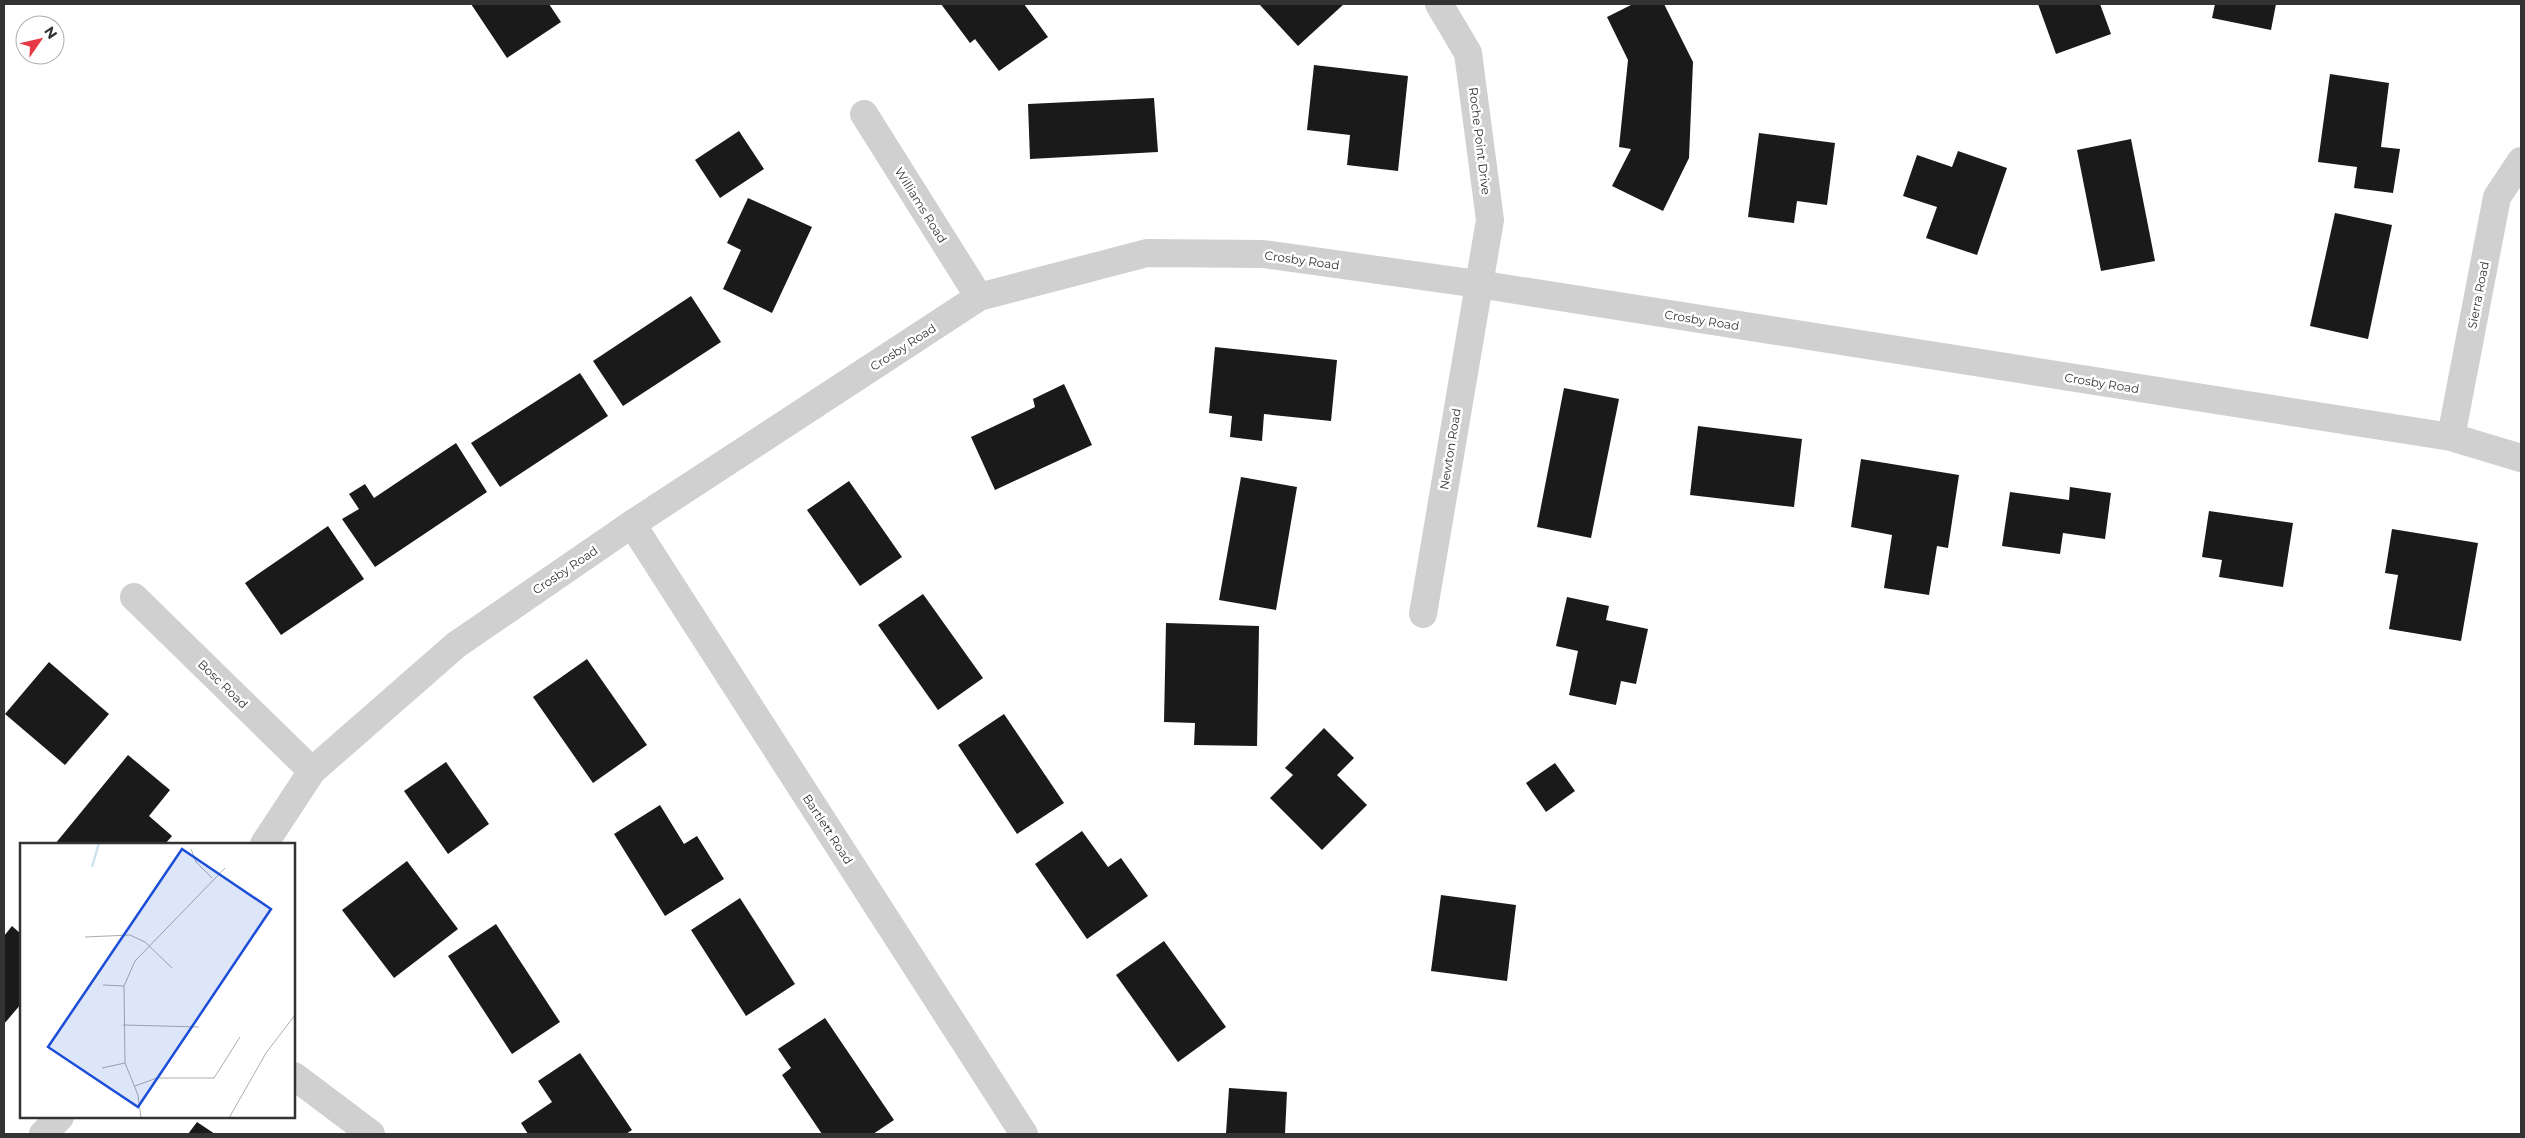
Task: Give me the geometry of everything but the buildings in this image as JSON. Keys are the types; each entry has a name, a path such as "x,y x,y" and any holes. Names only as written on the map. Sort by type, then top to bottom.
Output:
{"street":[{"name":"Roche Point Drive","path":"1439,4 1468,53 1490,220 1478,284"},
{"name":"Williams Road","path":"864,114 979,297"},
{"name":"Sierra Road","path":"2451,437 2497,197 2521,160"},
{"name":"Crosby Road","path":"265,843 312,771 456,645 632,524 979,297 1147,253 1263,254 1478,284 2451,437 2521,458"},
{"name":"Newton Road","path":"1423,614 1478,284"},
{"name":"Bartlett Road","path":"632,524 1024,1134"},
{"name":"Bosc Road","path":"134,597 312,771"},
{"path":"295,1077 371,1134"},
{"path":"43,1134 59,1118"}]}
